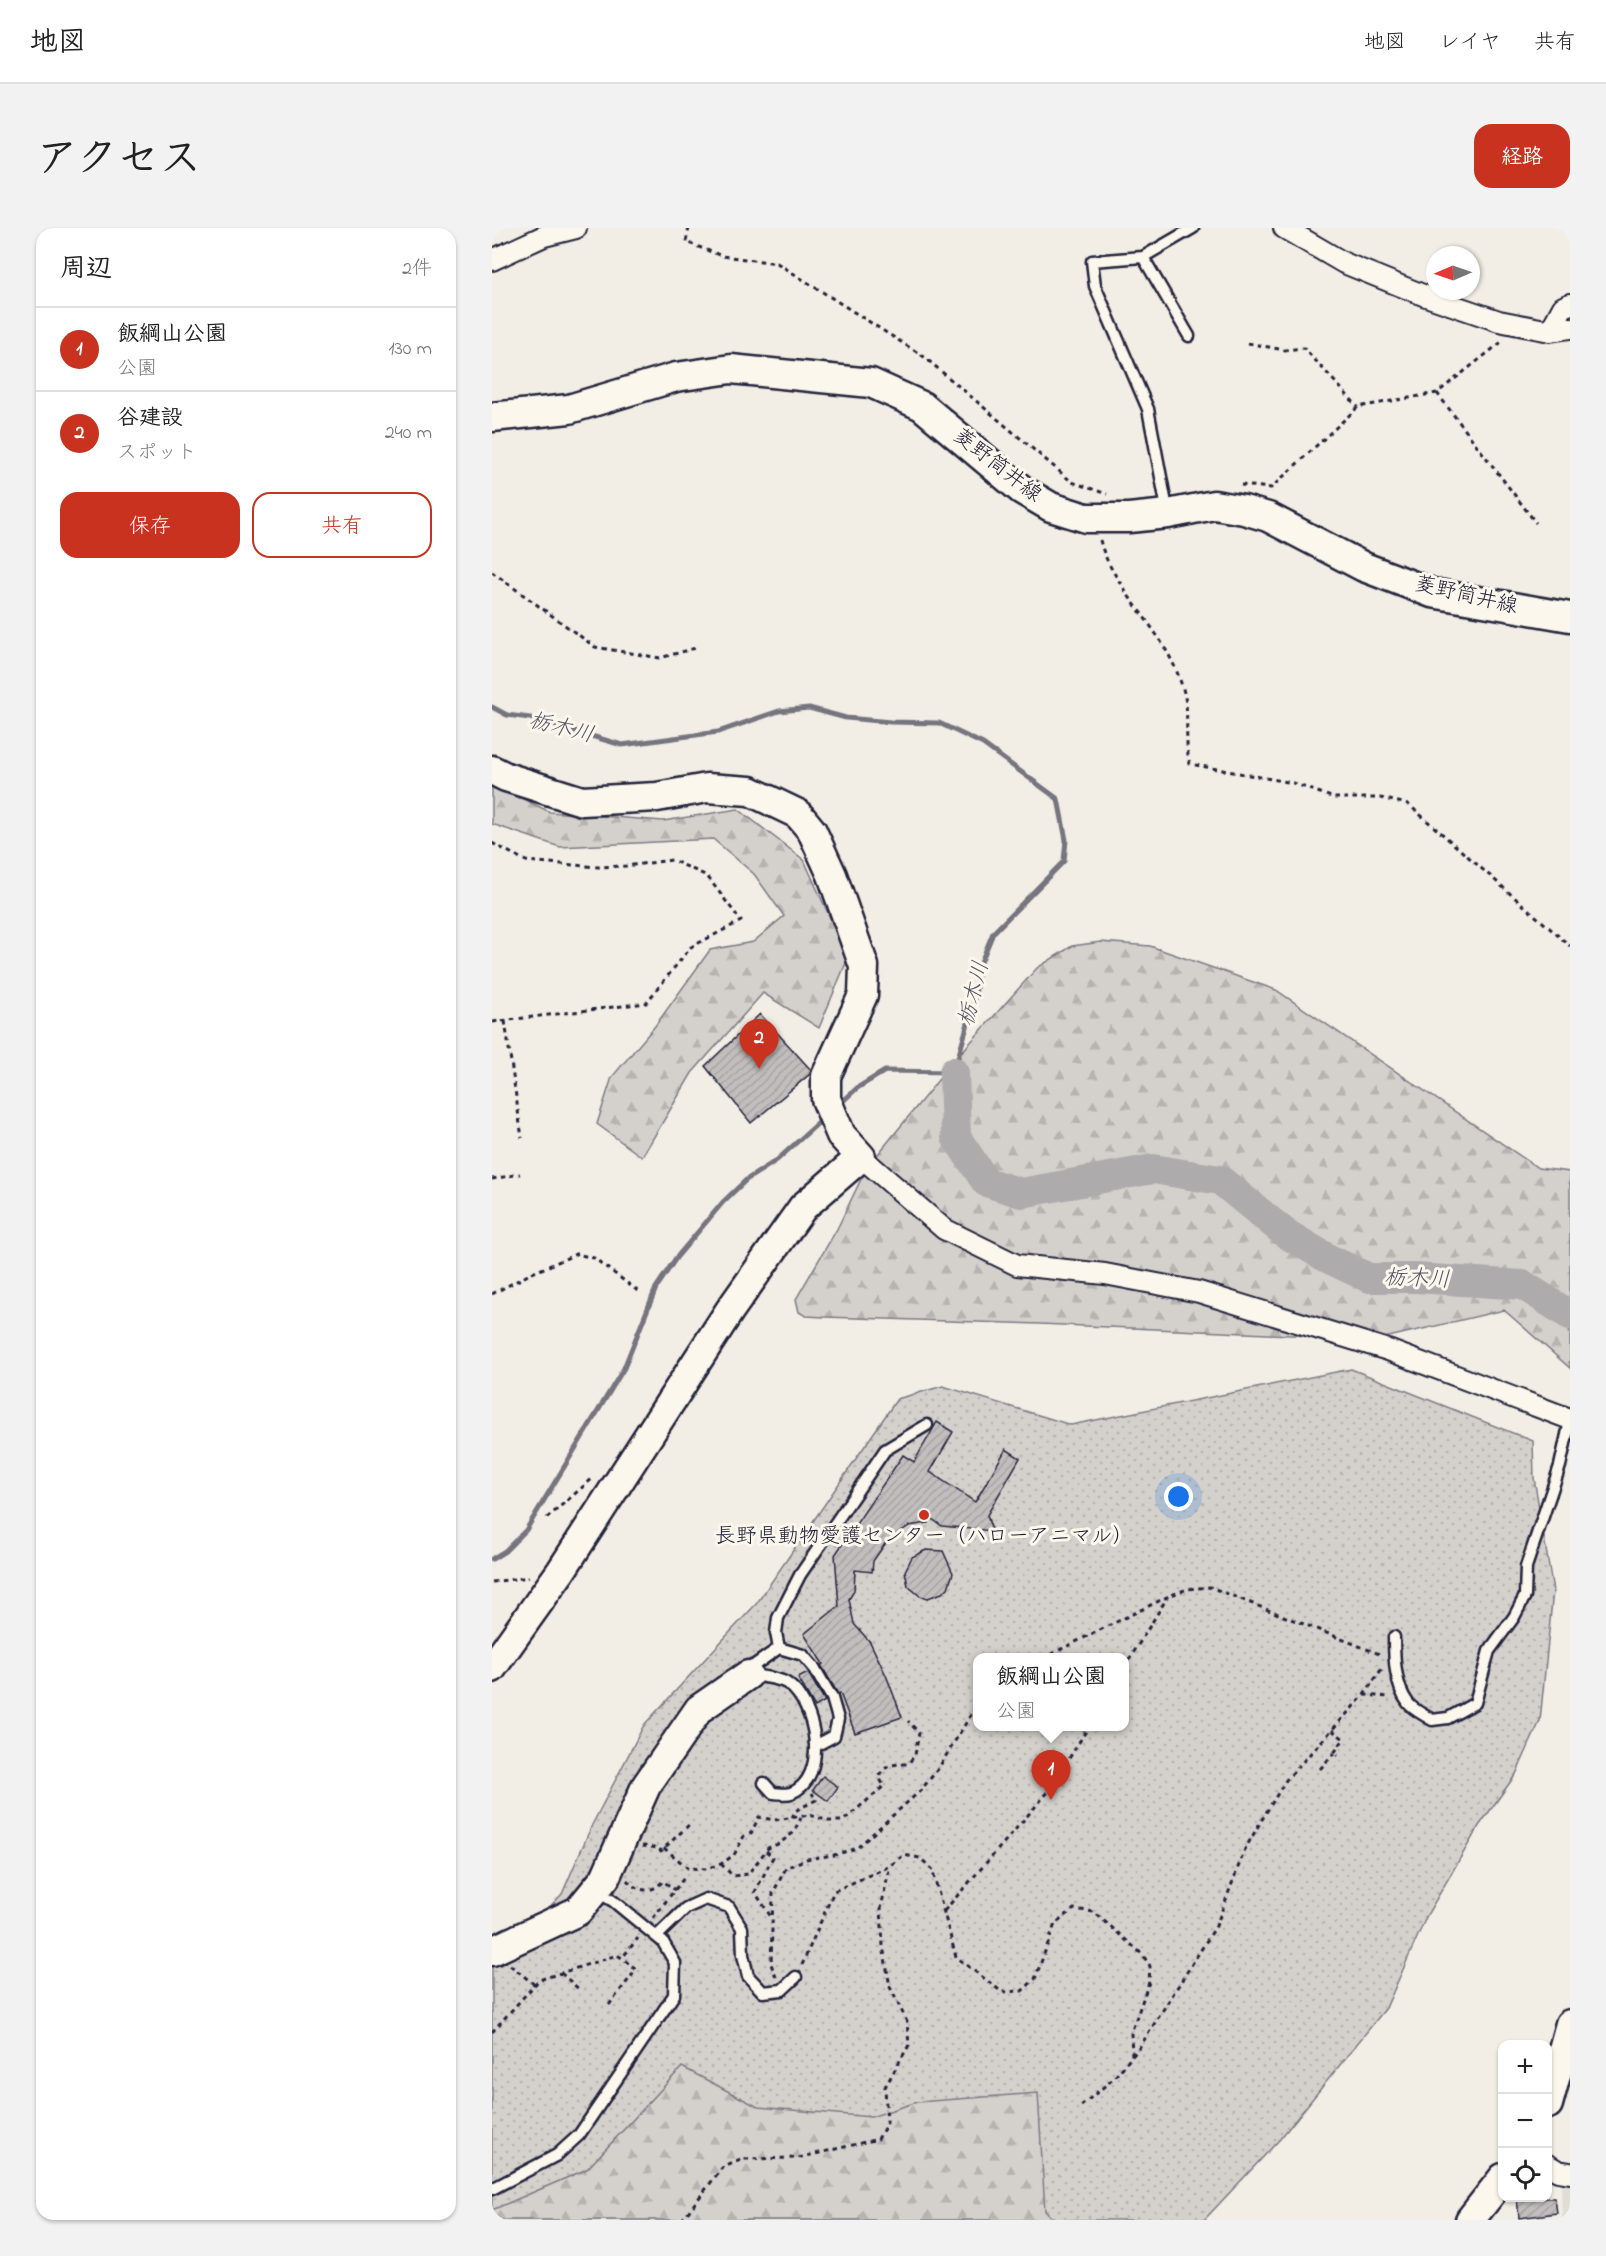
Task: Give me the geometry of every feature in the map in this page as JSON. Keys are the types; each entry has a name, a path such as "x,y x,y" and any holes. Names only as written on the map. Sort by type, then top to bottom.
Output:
{"street":[{"path":"492,260 544,236 576,228"},
{"path":"1284,228 1344,263 1423,295 1500,321 1550,331 1570,328"},
{"path":"1550,331 1563,307 1570,304"},
{"name":"菱野筒井線","path":"492,417 569,410 676,377 731,369 872,382 922,406 1022,490 1051,507 1086,518 1129,518 1168,514 1214,505 1244,510 1268,517 1364,567 1432,593 1570,617"},
{"path":"492,770 506,777 582,801 657,797 707,788 750,791 798,814 812,831 832,875 864,966 863,995 826,1076 826,1099 841,1134 861,1157 944,1229 1017,1265 1105,1274 1199,1292 1388,1350 1570,1420"},
{"path":"492,1668 561,1571 730,1310 803,1207 861,1157"},
{"path":"492,1951 578,1911 605,1878 646,1786 699,1709 748,1675"},
{"path":"1551,2094 1570,2024"},
{"path":"1552,2167 1570,2173"},
{"path":"1470,2220 1498,2184"}],"lane":[{"path":"1168,514 1148,409 1095,286 1092,261 1143,257 1193,228"},
{"path":"1143,257 1189,336"},
{"path":"1394,1637 1394,1654 1399,1682 1407,1701 1432,1720 1448,1718 1475,1703 1489,1651 1514,1617 1525,1596 1526,1567 1560,1466 1570,1420"},
{"path":"779,1648 776,1634 778,1618 800,1575 885,1450 927,1425"},
{"path":"764,1783 773,1793 789,1794 801,1786 815,1766 817,1745 804,1704 789,1684 748,1675 756,1664 779,1648"},
{"path":"779,1648 803,1655 815,1669 832,1698 838,1719 834,1736 817,1745"},
{"path":"492,2189 557,2155 579,2135 674,1995 675,1962 657,1936 613,1901 596,1891"},
{"path":"657,1936 686,1908 706,1899 729,1906 742,1928 743,1955 748,1977 763,1992 782,1990 796,1977"}],"path":[{"path":"689,228 686,242 722,256 777,263 923,356 1072,482 1106,494 1118,494"},
{"path":"1236,485 1271,488 1358,407 1437,393 1522,325"},
{"path":"1248,343 1284,350 1304,348 1358,407"},
{"path":"1437,393 1536,523"},
{"path":"1095,518 1102,552 1112,572 1160,639 1182,686 1188,716 1188,756 1191,764 1293,783 1334,798 1380,798 1408,804 1570,946"},
{"path":"492,572 596,647 660,658 699,647"},
{"path":"492,843 526,861 598,867 672,860 707,876 741,921 691,947 646,1003 492,1022"},
{"path":"506,1021 522,1138"},
{"path":"492,1179 520,1174"},
{"path":"492,1294 576,1254 594,1258 639,1292"},
{"path":"492,1582 561,1571"},
{"path":"1053,1653 1169,1596 1187,1589 1210,1587 1389,1658 1364,1695 1286,1780 1245,1849 1216,1926 1139,2048 1113,2079 1081,2106"},
{"path":"1129,1661 1169,1596"},
{"path":"1364,1695 1385,1696 1407,1701"},
{"path":"782,1990 771,1964 772,1919 773,1893 786,1868 806,1859 834,1855 857,1848 921,1790 938,1769 973,1710"},
{"path":"664,1848 688,1868 705,1869 721,1864 734,1855 744,1836 751,1833 759,1817 774,1820 810,1815 828,1821 843,1821 854,1814 884,1786 879,1777 883,1769 891,1764 908,1764 915,1755 919,1733 908,1721"},
{"path":"1320,1769 1344,1739 1332,1730"},
{"path":"944,1911 1049,1791 1086,1731"},
{"path":"1334,1752 1338,1756"},
{"path":"721,1864 733,1876 748,1874 766,1851 793,1833 801,1818"},
{"path":"639,1847 657,1848 661,1851 691,1822"},
{"path":"766,1851 773,1857 755,1892 772,1919"},
{"path":"796,1977 834,1892 890,1866 904,1855 921,1858 932,1869 956,1957 1002,1992 1022,1991 1035,1978 1055,1924 1074,1909 1094,1912 1142,1954 1150,1966 1149,1982 1131,2033 1132,2056"},
{"path":"682,2220 722,2168 743,2159 798,2158 878,2139 887,2123 885,2087 909,2045 907,2022 890,1987 883,1946 881,1908 890,1866"},
{"path":"624,1872 627,1880 639,1890 657,1887 663,1881 675,1890"},
{"path":"652,1920 684,1878"},
{"path":"622,1958 639,1936"},
{"path":"492,2032 539,1980 617,1955 636,1970 609,2005"},
{"path":"519,1972 535,1985"},
{"path":"561,1973 581,1991"}],"shaded area":[{"path":"1561,2175 1570,2177 1570,2220 1562,2220"}],"green space":[{"path":"492,784 550,812 663,821 738,809 804,860 848,958 819,1028 763,993 692,1073 642,1157 597,1124 612,1077 655,1026 710,950 753,942 784,916 754,874 713,839 560,847 492,824"},
{"path":"1101,942 1150,946 1276,990 1538,1168 1570,1172 1570,1368 1504,1310 1380,1339 824,1317 806,1316 799,1312 796,1299 837,1229 866,1169 952,1063 1037,968 1072,946"},
{"path":"1351,1369 1533,1441 1534,1478 1553,1591 1540,1721 1516,1774 1479,1826 1427,1915 1386,2008 1280,2139 1204,2220 492,2220 492,1940 536,1921 562,1894 592,1825 644,1725 757,1603 897,1399 943,1386 1071,1425"},
{"path":"682,2067 758,2107 871,2117 917,2102 1038,2093 1045,2211 1054,2220 492,2220 492,2210 587,2169"}],"building":[{"path":"760,1014 811,1070 810,1074 751,1123 705,1066"},
{"path":"937,1422 953,1432 930,1472 975,1502 1006,1449 1020,1458 987,1515 992,1531 942,1526 922,1512 928,1523 909,1526 887,1541 873,1561 872,1572 855,1570 854,1591 849,1599 854,1624 870,1642 902,1717 855,1733 840,1693 838,1694 804,1634 839,1606 835,1555 903,1455 914,1462"},
{"path":"926,1550 943,1551 953,1573 948,1588 928,1598 920,1596 908,1586 905,1571 912,1557"},
{"path":"808,1673 825,1701 815,1707 798,1678"},
{"path":"823,1776 838,1787 828,1801 813,1790"},
{"path":"1552,2198 1555,2198 1557,2213 1519,2218 1517,2202 1552,2202"}],"waterway":[{"name":"栃木川","path":"492,707 507,715 530,718 622,745 718,732 779,711 809,708 846,718 939,723 983,744 1058,799 1066,840 1064,861 993,933 979,967 974,1002 954,1072 885,1071 857,1088 839,1105"},
{"name":"栃木川","path":"954,1072 956,1137 986,1182 1021,1193 1153,1169 1220,1180 1285,1233 1327,1258 1369,1278 1416,1278 1523,1285 1570,1315"},
{"path":"492,1559 505,1551 526,1530 624,1368 656,1288 676,1258 723,1202 746,1180 777,1160 825,1117"}],"place":[{"name":"谷建設","path":"759,1069"},
{"name":"長野県動物愛護センター（ハローアニマル）","path":"924,1515"},
{"name":"飯綱山公園","path":"1051,1800"}]}
